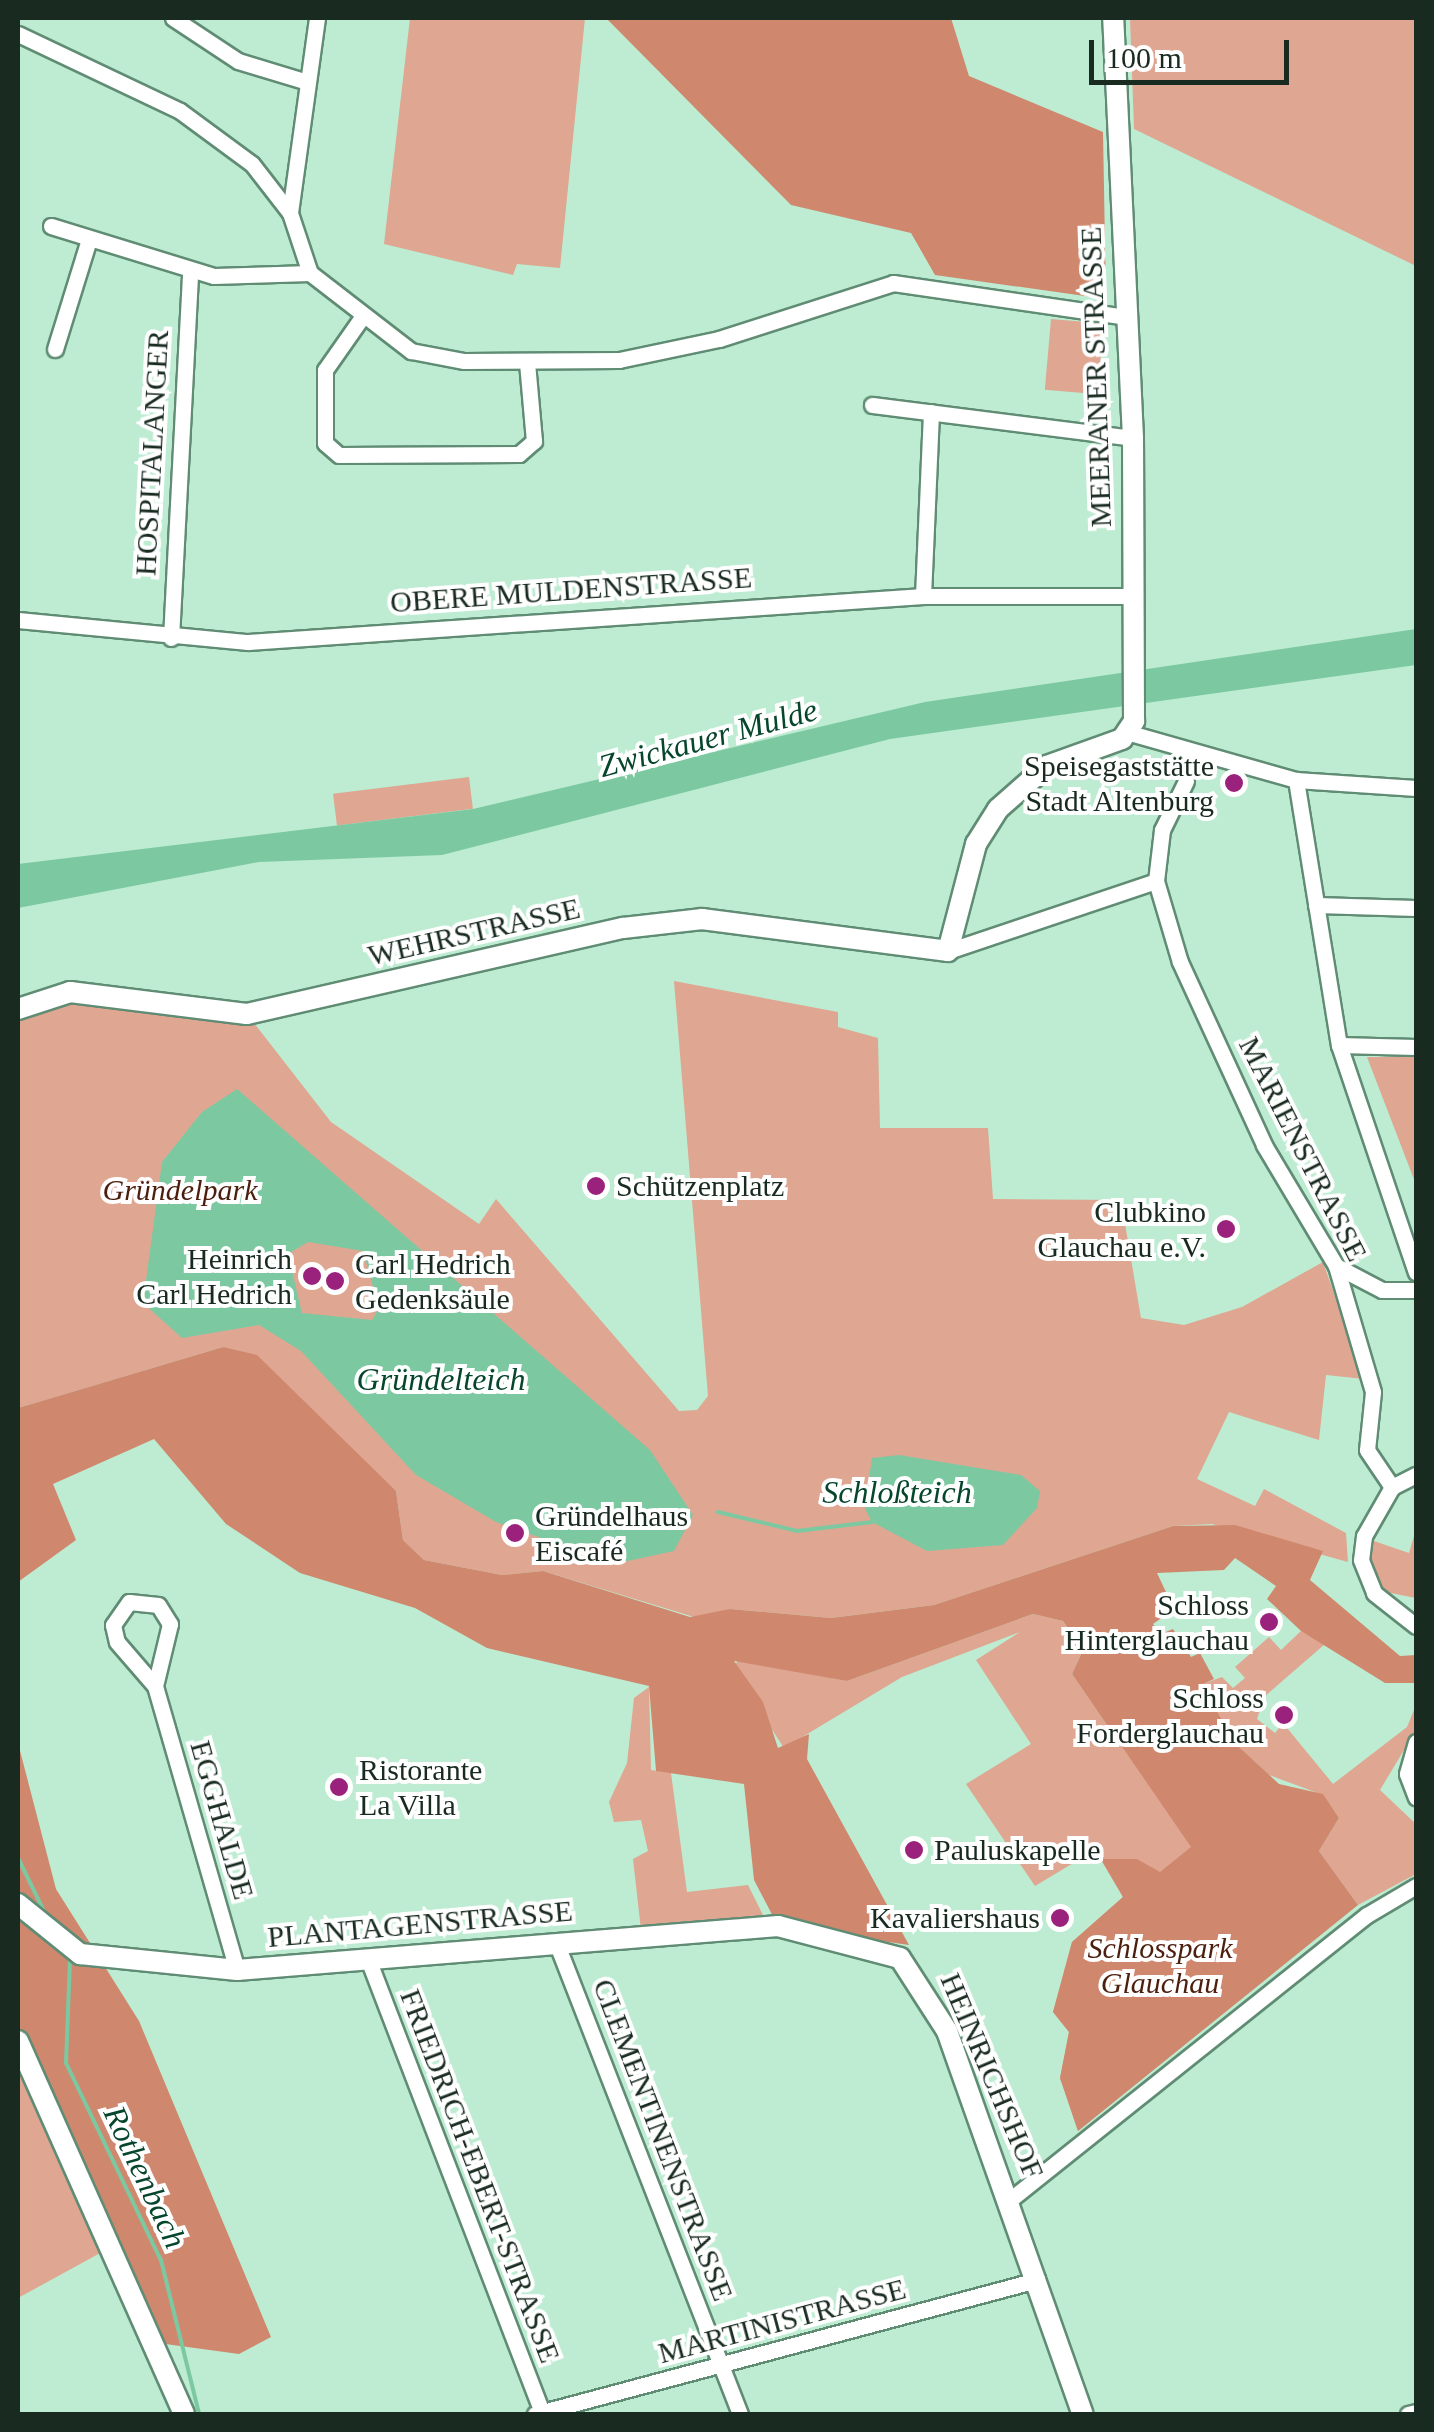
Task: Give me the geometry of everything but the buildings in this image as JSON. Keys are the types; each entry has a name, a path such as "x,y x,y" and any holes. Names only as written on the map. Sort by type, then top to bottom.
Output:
{"street":[{"path":"173,18 238,61 307,82"},
{"path":"290,213 318,18"},
{"name":"MEERANER STRASSE","path":"1113,18 1133,438 1132,727"},
{"path":"18,34 180,111 252,164 290,213 310,273 360,320 411,351 527,363 619,360 719,340 892,283 1126,317"},
{"path":"52,226 190,271 310,273"},
{"path":"56,350 90,239"},
{"name":"HOSPITALANGER","path":"171,638 190,271"},
{"path":"360,320 325,370 324,444 339,455 518,454 534,441 527,363"},
{"path":"872,404 1133,438"},
{"path":"923,596 931,412"},
{"name":"OBERE MULDENSTRASSE","path":"18,620 171,638 248,642 923,596 1130,596"},
{"path":"948,951 971,858 998,809 1048,766 1132,727 1296,780 1416,788"},
{"path":"1296,780 1339,1045 1416,1272"},
{"name":"MARIENSTRASSE","path":"1186,782 1162,830 1156,881 1180,962 1264,1145 1336,1266 1373,1392 1367,1450 1392,1488"},
{"name":"WEHRSTRASSE","path":"18,1009 70,992 247,1014 623,928 702,919 948,951 1156,881"},
{"path":"1316,904 1416,908"},
{"path":"1339,1045 1416,1046"},
{"path":"1336,1266 1382,1290 1416,1290"},
{"path":"1416,1475 1392,1488 1364,1536 1361,1560 1374,1593 1416,1626"},
{"name":"EGGHALDE","path":"154,1686 170,1624 158,1605 129,1602 113,1625 117,1642 154,1686 237,1970"},
{"path":"1416,1742 1407,1774 1416,1798"},
{"path":"1011,2200 1366,1914 1416,1886"},
{"name":"PLANTAGENSTRASSE","path":"18,1904 80,1954 237,1970 778,1926 845,1940"},
{"name":"HEINRICHSHOF","path":"845,1940 900,1958 919,1976 1011,2200 1083,2414"},
{"name":"CLEMENTINENSTRASSE","path":"556,1942 740,2414"},
{"name":"FRIEDRICH-EBERT-STRASSE","path":"368,1959 538,2413"},
{"path":"18,2041 184,2414"},
{"name":"MARTINISTRASSE","path":"538,2413 722,2368 1037,2280"},
{"path":"1408,2414 1416,2412"}],"green space":[{"path":"410,18 585,18 560,268 517,264 513,275 384,244"},
{"path":"606,18 951,18 969,76 1103,132 1106,299 935,275 911,233 791,205"},
{"path":"1130,18 1416,18 1416,266 1134,129"},
{"path":"1051,319 1104,324 1098,394 1045,390"},
{"path":"469,777 473,809 337,825 333,794"},
{"name":"Gründelpark","path":"674,981 838,1012 838,1027 878,1038 880,1128 988,1128 993,1199 1121,1200 1141,1318 1184,1325 1242,1307 1323,1262 1364,1379 1326,1375 1319,1440 1229,1412 1197,1479 1255,1506 1264,1489 1346,1533 1348,1562 1212,1524 1173,1526 934,1605 831,1618 730,1609 704,1620 543,1571 502,1575 424,1560 403,1540 396,1491 223,1347 18,1408 18,1009 37,999 247,1014 331,1122 479,1224 496,1199 679,1411 697,1410 708,1396"},
{"path":"1367,1057 1416,1057 1416,1223 1415,1182"},
{"path":"223,1347 257,1355 396,1491 403,1540 424,1560 502,1575 543,1571 690,1617 730,1609 831,1618 934,1605 1173,1526 1235,1525 1323,1551 1310,1580 1400,1656 1416,1655 1416,1683 1385,1683 1301,1631 1267,1599 1276,1586 1235,1558 1224,1570 1157,1573 1174,1609 1153,1624 1161,1634 1173,1629 1191,1657 1200,1653 1214,1679 1201,1685 1237,1745 1279,1784 1323,1794 1339,1818 1319,1851 1358,1905 1078,2131 1060,2078 1069,2032 1053,2012 1072,1942 1123,1897 1101,1859 1137,1859 1160,1872 1191,1847 1072,1674 1083,1650 1063,1621 1033,1614 847,1681 734,1661 763,1702 778,1748 809,1734 807,1759 909,1945 778,1926 754,1880 744,1784 656,1771 649,1686 487,1648 415,1608 300,1573 226,1524 154,1439 53,1484 76,1540 18,1582 18,1408"},
{"path":"1416,1529 1416,1598 1375,1590 1368,1539 1409,1553"},
{"name":"Schlosspark Glauchau","path":"1033,1614 1063,1621 1083,1650 1072,1674 1276,1969 1078,2131 1060,2078 1069,2032 1053,2012 1072,1942 1123,1897 1095,1850 1035,1886 966,1784 1031,1744 976,1660 1020,1632 902,1677 784,1748 732,1668 739,1660 847,1681"},
{"path":"1301,1631 1325,1644 1264,1697 1257,1719 1275,1733 1283,1723 1333,1784 1407,1727 1416,1705 1416,1730 1380,1790 1416,1824 1416,1874 1358,1905 1319,1851 1339,1818 1323,1795 1269,1775 1237,1745 1200,1685 1222,1677 1233,1688 1245,1678 1235,1667 1269,1637 1281,1650"},
{"path":"649,1687 651,1770 671,1773 687,1892 748,1885 769,1927 641,1930 633,1859 648,1851 641,1820 614,1822 609,1802 627,1763 634,1698"},
{"path":"18,1743 56,1889 139,2021 271,2337 239,2354 158,2343 18,2041"},
{"path":"18,2041 113,2246 18,2298"}],"water":[{"path":"1416,629 1416,665 890,739 442,855 259,862 18,908 18,864 473,809 925,702"},
{"name":"Gründelteich","path":"237,1089 650,1450 693,1515 674,1551 614,1564 496,1522 416,1475 301,1351 259,1325 182,1338 143,1303 162,1162 202,1112","holes":["308,1242 363,1251 379,1308 372,1320 302,1313 288,1254"]},
{"name":"Schloßteich","path":"899,1455 1021,1475 1040,1491 1037,1508 1003,1545 927,1551 872,1522 865,1509 872,1458"}],"waterway":[{"path":"718,1512 797,1531 872,1522"},
{"name":"Rothenbach","path":"18,1858 45,1913"},
{"name":"Rothenbach","path":"70,1959 66,2063 161,2260 199,2414"}],"place":[{"name":"Speisegaststätte Stadt Altenburg","path":"1234,783"},
{"name":"Schützenplatz","path":"596,1186"},
{"name":"Clubkino Glauchau e.V.","path":"1226,1229"},
{"name":"Heinrich Carl Hedrich","path":"312,1276"},
{"name":"Carl Hedrich Gedenksäule","path":"335,1281"},
{"name":"Gründelhaus Eiscafé","path":"515,1533"},
{"name":"Schloss Hinterglauchau","path":"1269,1622"},
{"name":"Schloss Forderglauchau","path":"1284,1715"},
{"name":"Ristorante La Villa","path":"339,1787"},
{"name":"Pauluskapelle","path":"914,1850"},
{"name":"Kavaliershaus","path":"1060,1918"}],"water label":[{"name":"Zwickauer Mulde","path":"708,738"}]}
